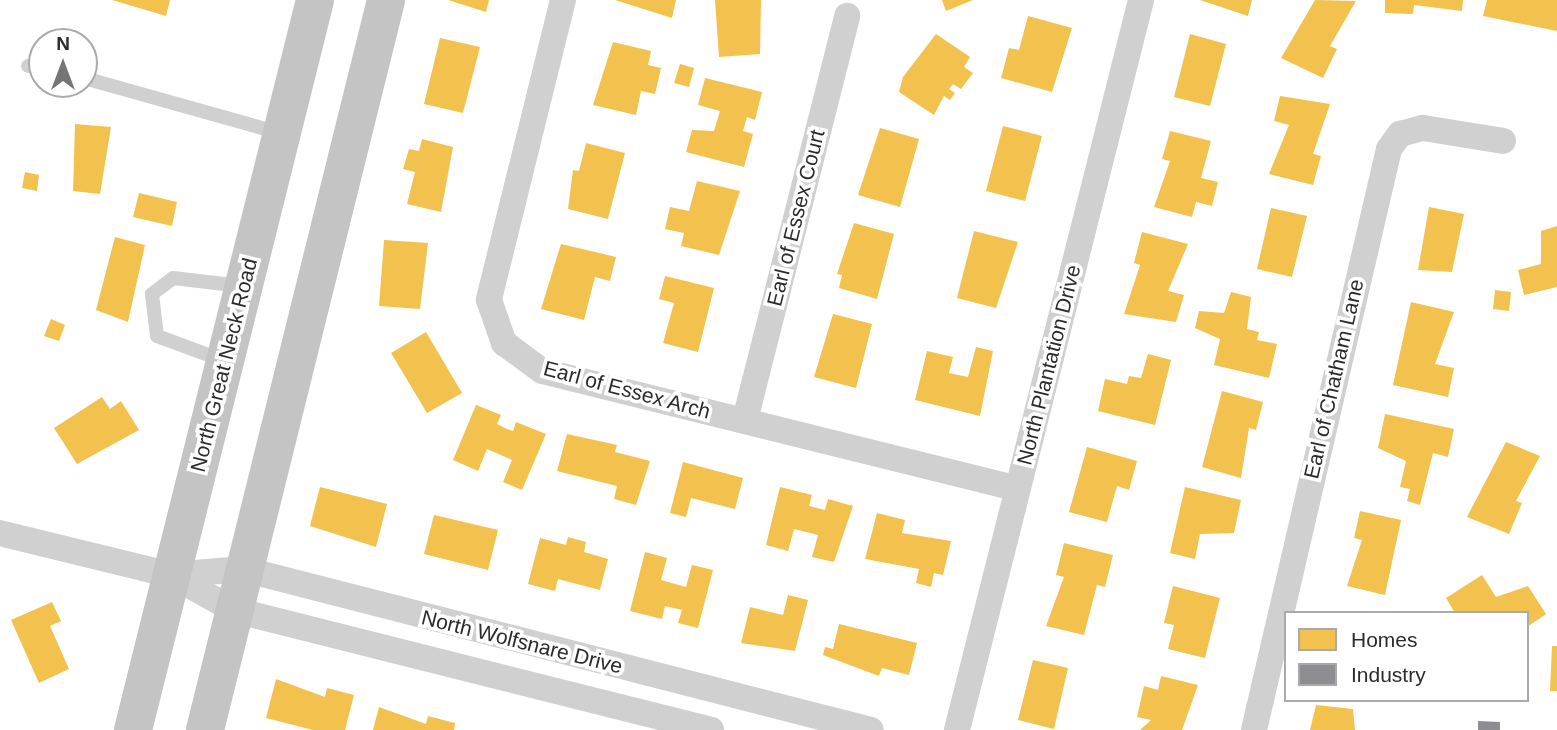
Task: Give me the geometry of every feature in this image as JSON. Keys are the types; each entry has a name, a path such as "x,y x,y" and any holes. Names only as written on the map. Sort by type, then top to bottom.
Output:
{"main road":[{"name":"North Great Neck Road","path":"133,730 315,0"},
{"path":"205,730 386,0"}],"street":[{"name":"Earl of Essex Arch","path":"563,0 489,300 505,343 542,371 1018,489"},
{"name":"North Plantation Drive","path":"957,730 1140,0"},
{"name":"Earl of Essex Court","path":"745,420 847,16"},
{"name":"Earl of Chatham Lane","path":"1254,730 1389,149 1400,134 1423,128 1503,141"},
{"name":"North Wolfsnare Drive","path":"0,533 171,575 234,610 711,730"},
{"name":"North Wolfsnare Drive","path":"171,575 243,569 872,730"}],"lane":[{"path":"98,82 281,134"},
{"path":"225,361 157,335 152,294 173,278 243,286"}],"building: Homes":[{"path":"112,0 170,0 166,16"},
{"path":"448,0 489,0 486,12"},
{"path":"615,0 676,0 672,18"},
{"path":"715,0 761,0 760,54 719,57"},
{"path":"942,0 973,0 946,11"},
{"path":"1200,0 1252,0 1248,16"},
{"path":"1315,0 1356,1 1330,46 1337,49 1323,78 1281,58"},
{"path":"1385,0 1463,0 1462,11 1414,5 1413,14 1385,13"},
{"path":"1487,0 1557,0 1557,31 1483,16"},
{"path":"1028,16 1072,28 1052,92 1001,78 1009,48 1019,50"},
{"path":"936,34 970,57 964,67 973,73 961,89 953,84 949,89 955,93 950,100 944,96 934,115 899,92 903,77"},
{"path":"1190,34 1226,44 1210,106 1174,97"},
{"path":"440,38 480,47 463,113 424,104"},
{"path":"613,42 651,51 648,65 661,68 655,94 641,91 636,115 593,105"},
{"path":"680,64 694,68 689,87 674,83"},
{"path":"705,78 762,92 755,120 747,117 743,131 753,134 744,167 686,152 692,130 714,131 720,111 698,105"},
{"path":"1280,96 1330,104 1313,154 1321,156 1313,185 1269,174 1289,125 1274,121"},
{"path":"75,124 111,127 100,194 73,191"},
{"path":"1003,126 1042,136 1025,201 986,191"},
{"path":"880,128 919,139 900,207 858,195"},
{"path":"1170,131 1211,141 1201,178 1218,182 1212,206 1196,202 1192,217 1154,207 1170,161 1162,159"},
{"path":"422,139 453,147 441,212 407,204 415,172 403,169 409,149 419,151"},
{"path":"586,143 625,153 608,219 568,209 573,170 579,171"},
{"path":"25,172 39,175 37,191 22,188"},
{"path":"697,181 740,191 719,255 681,246 684,233 665,229 670,207 689,211"},
{"path":"139,193 177,202 172,226 133,217"},
{"path":"1429,207 1464,214 1452,272 1418,270"},
{"path":"1271,208 1307,216 1292,277 1257,269"},
{"path":"854,223 894,234 877,299 839,288 842,275 837,274"},
{"path":"1557,226 1557,287 1524,295 1518,270 1541,264 1541,231"},
{"path":"974,231 1018,242 996,308 957,298"},
{"path":"1142,232 1188,244 1168,291 1184,295 1176,322 1124,314 1140,265 1134,263"},
{"path":"115,237 145,245 128,322 96,310"},
{"path":"384,240 428,243 420,309 379,306"},
{"path":"561,244 616,257 610,281 595,277 584,320 541,309"},
{"path":"665,276 714,288 698,352 663,343 674,303 659,299"},
{"path":"1495,290 1511,292 1509,311 1493,309"},
{"path":"1231,292 1251,297 1247,329 1259,332 1257,340 1277,344 1269,378 1214,365 1220,339 1195,328 1199,311 1224,313"},
{"path":"1411,302 1454,312 1435,364 1454,368 1448,397 1393,385"},
{"path":"833,314 872,324 856,388 814,377"},
{"path":"51,319 65,325 59,341 44,336"},
{"path":"426,332 462,393 427,413 391,353"},
{"path":"976,347 993,351 980,416 915,400 927,351 953,357 949,373 968,377"},
{"path":"1148,354 1171,360 1155,425 1098,411 1105,379 1127,384 1129,376 1141,378"},
{"path":"1222,391 1263,402 1256,430 1249,428 1241,478 1202,467"},
{"path":"102,397 110,409 121,401 139,430 77,464 54,428"},
{"path":"476,405 501,415 497,424 507,429 513,431 516,422 546,434 522,490 503,482 512,460 487,449 478,471 453,460"},
{"path":"1385,414 1454,429 1448,457 1433,453 1420,505 1407,501 1410,489 1400,487 1406,461 1378,448"},
{"path":"567,434 617,445 615,452 650,461 636,505 614,499 617,486 557,471"},
{"path":"1506,442 1540,456 1516,501 1522,503 1509,534 1467,517"},
{"path":"1087,447 1137,461 1129,490 1117,486 1107,522 1069,512"},
{"path":"683,462 743,478 735,509 691,498 686,517 670,513"},
{"path":"320,487 387,504 376,547 310,526"},
{"path":"780,487 812,495 809,506 825,510 828,499 853,506 834,562 812,557 818,535 794,529 788,551 766,545"},
{"path":"1185,487 1241,500 1234,533 1200,534 1195,559 1170,553"},
{"path":"1360,511 1401,520 1385,595 1347,586 1362,540 1354,538"},
{"path":"877,513 905,520 902,533 951,541 943,575 934,573 931,587 916,583 919,569 865,559"},
{"path":"434,515 498,530 488,570 424,554"},
{"path":"568,537 586,542 584,552 608,559 600,590 558,579 555,591 528,584 540,538 566,545"},
{"path":"1064,543 1113,555 1105,587 1097,585 1084,635 1046,626 1064,577 1056,575"},
{"path":"645,552 667,558 661,580 686,587 692,565 713,570 698,628 678,623 682,610 665,606 662,619 630,611"},
{"path":"1482,575 1496,597 1528,586 1546,614 1529,626 1529,611 1454,611 1446,598"},
{"path":"1173,586 1220,598 1205,658 1168,649 1174,625 1164,623"},
{"path":"788,595 808,600 795,651 741,643 750,607 783,615"},
{"path":"52,602 61,621 50,626 69,669 39,683 11,620"},
{"path":"839,624 917,643 909,675 882,668 879,676 823,655 825,647 833,649"},
{"path":"1552,646 1557,646 1557,691 1550,691"},
{"path":"1033,660 1068,668 1054,729 1018,720"},
{"path":"1161,676 1198,685 1182,730 1140,730 1151,720 1137,717 1144,686 1158,690"},
{"path":"276,679 325,697 327,688 354,695 345,730 313,730 266,718"},
{"path":"1316,705 1353,709 1355,730 1310,730"},
{"path":"379,707 426,724 428,716 455,723 454,730 373,730"}],"building: Industry":[{"path":"1478,721 1500,722 1500,730 1478,730"}]}
